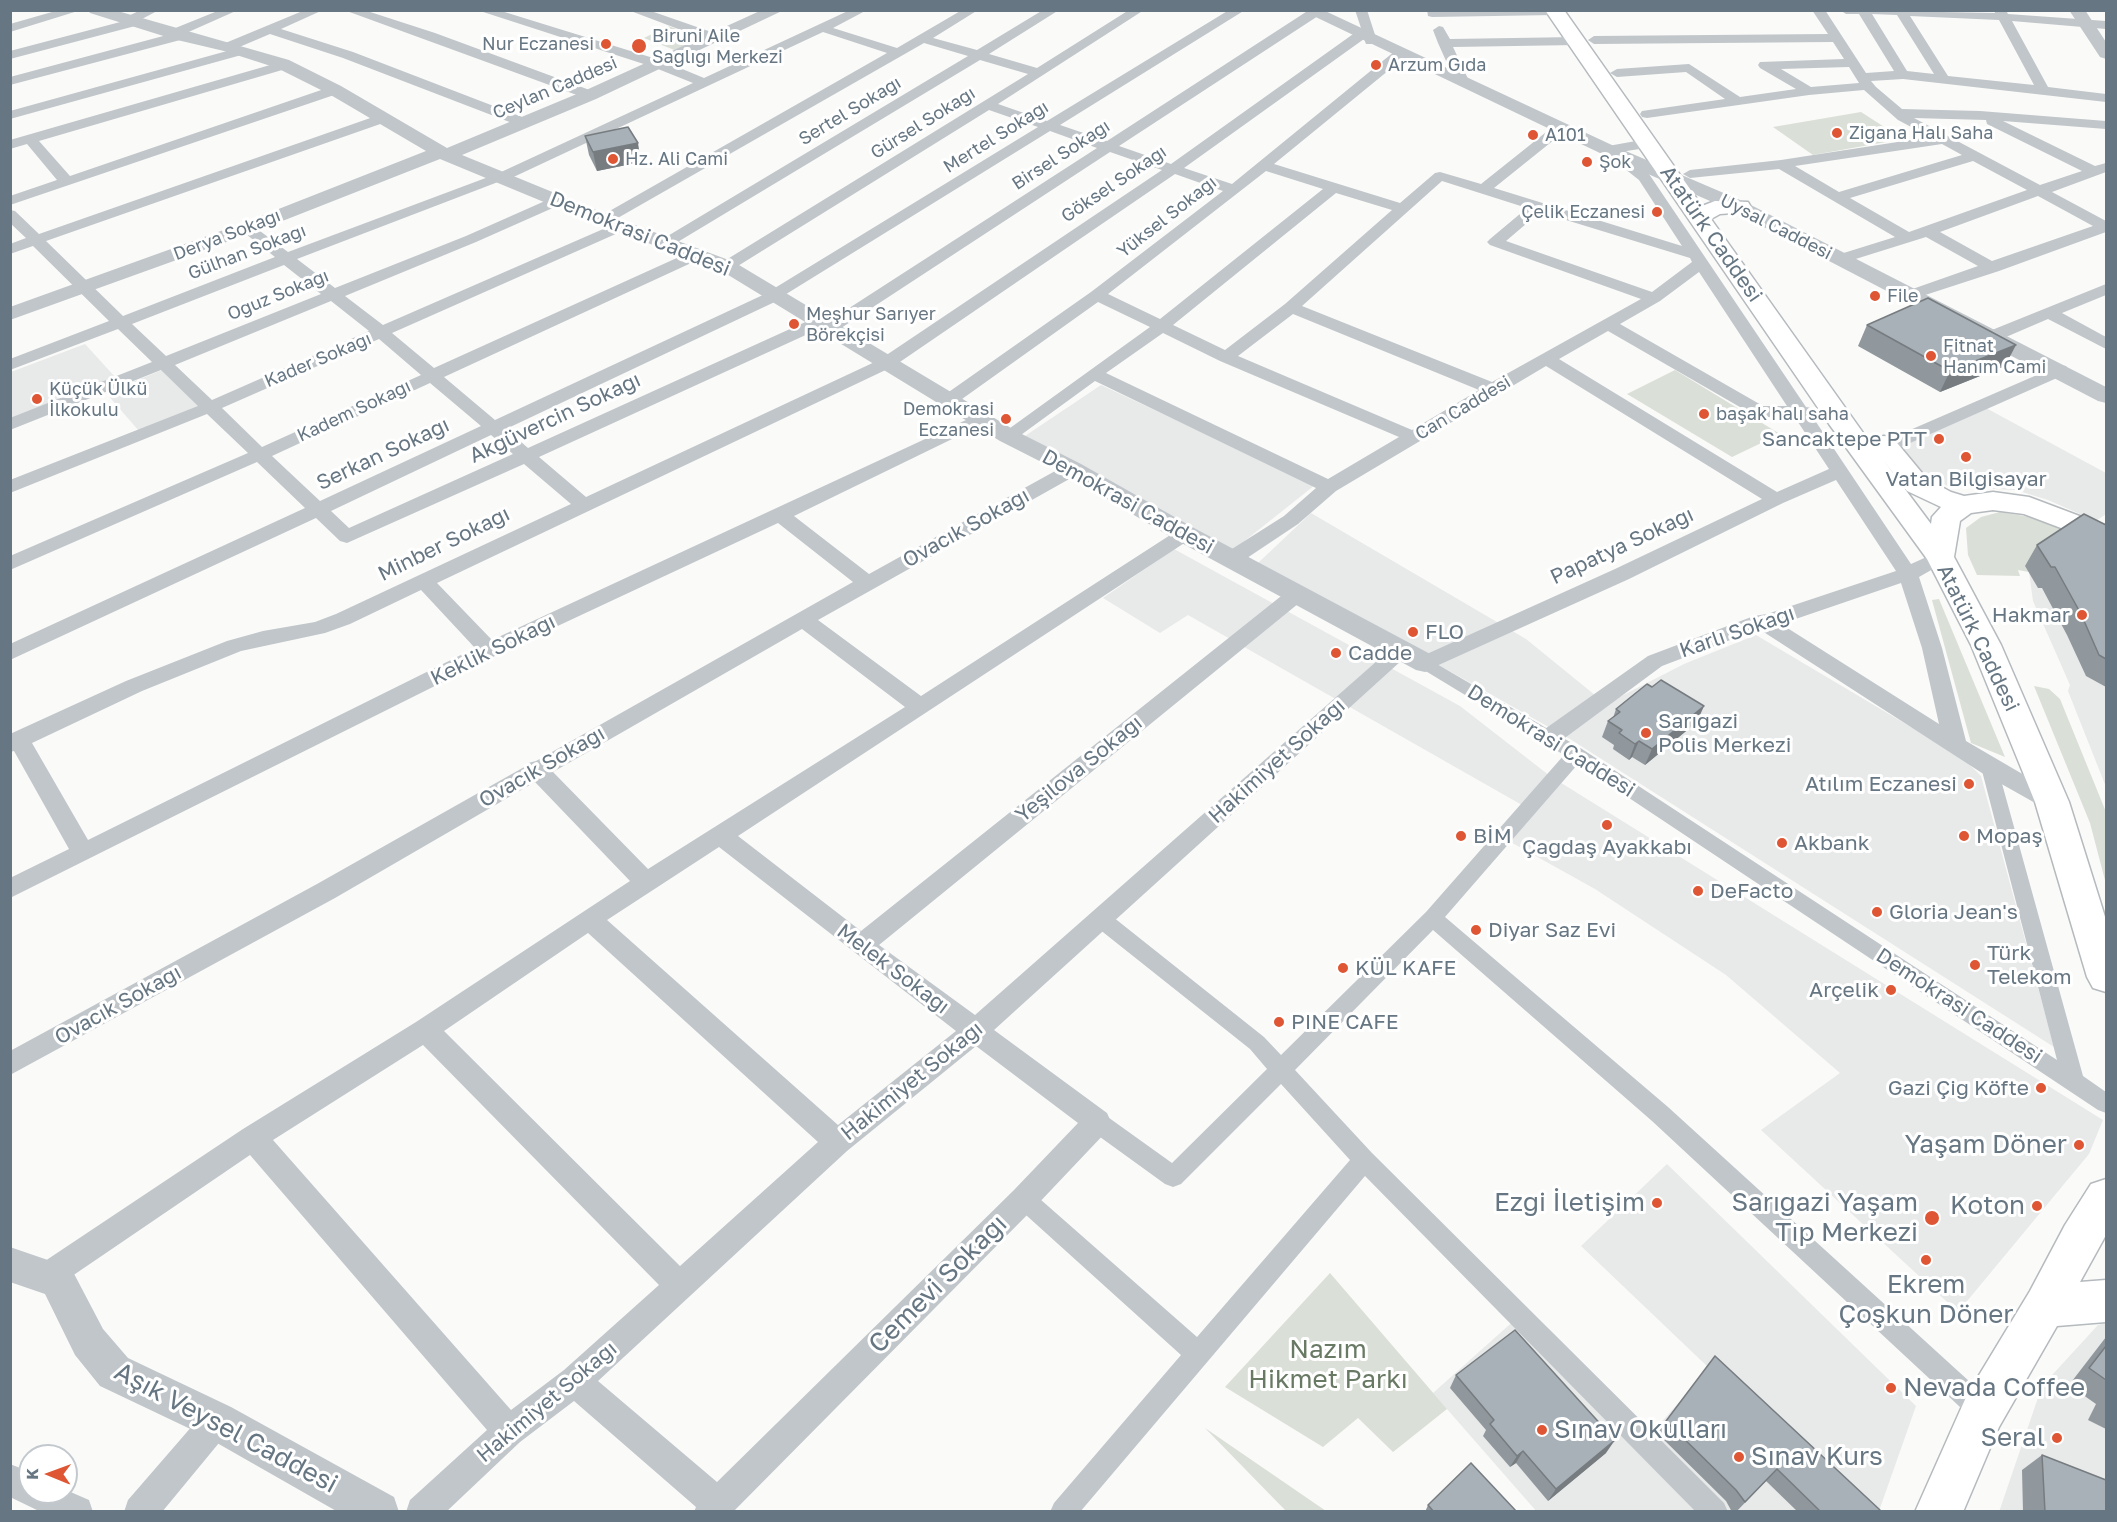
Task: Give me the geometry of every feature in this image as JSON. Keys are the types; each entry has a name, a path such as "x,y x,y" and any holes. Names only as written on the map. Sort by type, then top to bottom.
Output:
{"main road":[{"name":"Atatürk Caddesi","path":"1574,10 1585,41 1646,139 1696,193 1886,447 1917,485 1941,498 1963,505"},
{"name":"Atatürk Caddesi","path":"1555,11 1617,73 1647,114 1838,418 1940,557 1986,645 2052,802 2105,970"},
{"path":"1696,193 1740,207"},
{"path":"1940,557 1946,517 1963,505 1993,501 2029,506 2106,536"},
{"path":"1939,1512 1983,1411 2045,1306 2079,1239 2106,1198"},
{"path":"2045,1306 2106,1301"}],"street":[{"path":"10,28 75,10"},
{"name":"Demokrasi Caddesi","path":"96,10 284,65 335,90 381,119 444,153 613,223 727,266 823,326 888,361 1008,436 1073,469 1185,534 1413,657 1550,737 2106,1103"},
{"path":"10,55 133,21 153,10"},
{"path":"10,81 176,35 232,10"},
{"path":"10,115 234,49 270,30 317,10"},
{"path":"350,10 430,36 590,95"},
{"path":"483,10 658,64 706,84"},
{"path":"634,10 715,38"},
{"name":"Gülhan Sokağı","path":"10,365 499,177 706,84 861,10"},
{"name":"Kader Sokağı","path":"10,488 210,407 381,332 613,223 972,10"},
{"name":"Sertel Sokağı","path":"666,243 1053,10"},
{"name":"Gürsel Sokağı","path":"727,266 832,203 1138,10"},
{"name":"Mertel Sokağı","path":"774,296 1239,10"},
{"path":"1361,10 1366,38"},
{"path":"1818,10 1865,81 1897,113 1942,140 2106,227"},
{"path":"1846,10 2082,17 2106,25"},
{"path":"1463,83 1431,12 1555,11"},
{"path":"1863,11 1903,75"},
{"path":"1901,11 1944,79"},
{"name":"Ceylan Caddesi","path":"444,153 525,123 590,95 715,38 765,12"},
{"path":"1311,12 1696,193 1781,164 1942,140"},
{"name":"Birsel Sokağı","path":"823,326 1110,147 1311,12"},
{"path":"2001,13 2043,90"},
{"path":"2082,17 2106,54"},
{"path":"822,28 900,52"},
{"path":"270,30 348,55 525,123"},
{"name":"Göksel Sokağı","path":"888,361 1366,38"},
{"path":"1444,43 1837,38"},
{"path":"924,39 1040,73"},
{"name":"Yüksel Sokağı","path":"949,400 1097,295 1234,190 1400,54"},
{"path":"1809,92 1765,65 1853,63"},
{"path":"10,145 284,65"},
{"path":"1617,73 1689,68 1737,101"},
{"path":"1647,114 1809,92 1903,75 2106,98"},
{"path":"10,201 335,90"},
{"path":"987,105 1234,190"},
{"path":"1897,113 2106,125"},
{"path":"1980,116 2100,169"},
{"path":"10,249 381,119"},
{"path":"1484,189 1560,128"},
{"path":"30,139 67,182"},
{"path":"1608,150 1641,145 1646,139"},
{"path":"1608,150 1644,177 1797,411 1908,574 1932,648 1955,743"},
{"name":"Derya Sokağı","path":"10,314 444,153"},
{"path":"1838,197 1973,156"},
{"path":"1781,164 1908,238"},
{"path":"1264,166 1401,208"},
{"path":"1840,259 1908,238 2100,169"},
{"path":"1226,357 1291,307 1440,176 1698,259"},
{"path":"1008,436 1160,327 1333,188"},
{"name":"Oğuz Sokağı","path":"10,425 471,239 559,200"},
{"path":"1538,206 1495,242 1654,298"},
{"name":"Uysal Caddesi","path":"1740,207 1910,296 2060,370 2106,396"},
{"path":"10,214 259,455 320,509"},
{"path":"1910,296 2106,227"},
{"path":"247,228 381,332 584,505"},
{"path":"1927,231 1993,267"},
{"name":"Kadem Sokağı","path":"10,564 259,455 696,255"},
{"name":"Can Caddesi","path":"1231,559 1291,520 1329,487 1493,389 1654,298 1698,259"},
{"path":"1993,336 2106,289"},
{"path":"1097,295 1226,357 1414,437"},
{"name":"Serkan Sokağı","path":"11,652 774,296"},
{"path":"1291,307 1493,389"},
{"path":"2050,313 2106,344"},
{"path":"1608,324 1758,410 1797,411 1838,418"},
{"name":"Akgüvercin Sokağı","path":"320,509 347,537 526,455 823,326"},
{"path":"1547,359 1776,499"},
{"name":"Minber Sokağı","path":"15,742 134,686 214,654 263,638 318,628 343,619 888,361"},
{"path":"1886,447 2060,370"},
{"path":"1096,375 1329,487"},
{"name":"Keklik Sokağı","path":"10,889 489,650 979,419"},
{"name":"Ovacık Sokağı","path":"10,1064 326,891 536,769 1073,469"},
{"name":"Papatya Sokağı","path":"1413,657 1674,550 1776,499 1839,472"},
{"path":"780,514 867,583"},
{"path":"46,1277 253,1138 425,1030 589,919 921,707 1185,534"},
{"name":"Karlı Sokağı","path":"1550,737 1655,660 1761,621 1768,621 1908,574 1940,557"},
{"path":"423,580 489,650"},
{"name":"Yeşilova Sokağı","path":"861,945 1297,594"},
{"path":"803,619 921,707"},
{"path":"1761,621 1990,767 2052,802"},
{"name":"Hakimiyet Sokağı","path":"422,1512 509,1431 575,1382 837,1142 975,1031 1101,919 1413,657"},
{"path":"15,742 83,853"},
{"path":"1097,1122 1173,1178 1433,918 1576,754"},
{"path":"1990,767 2074,1082"},
{"path":"536,769 647,883"},
{"name":"Melek Sokağı","path":"720,834 861,945 1097,1122"},
{"path":"1433,918 1660,1114 1983,1411"},
{"path":"589,919 837,1142"},
{"path":"1101,919 1257,1043 1364,1160 1715,1512"},
{"path":"425,1030 680,1286"},
{"name":"Cemevi Sokağı","path":"713,1507 1024,1199 1097,1122"},
{"path":"253,1138 509,1431"},
{"path":"1063,1512 1364,1160"},
{"path":"1024,1199 1199,1355"},
{"name":"Aşık Veysel Caddesi","path":"10,1264 58,1281 89,1342 114,1372 217,1421 371,1510"},
{"path":"575,1382 713,1507"},
{"path":"140,1512 217,1421"},
{"path":"61,1504 77,1512"}],"shaded area":[{"name":"Küçük Ülkü İlkokulu","path":"85,344 116,378 11,420 11,372"},
{"path":"162,370 201,406 139,431 106,393"},
{"path":"1101,385 1315,485 1232,551 1025,436"},
{"path":"1986,408 2106,473 2106,514 2096,521 2048,500 2016,490 1949,487 1922,471 1898,444"},
{"path":"1311,513 1526,639 1606,704 1684,664 1756,635 1963,758 1981,776 2054,1047 1570,739 1258,563"},
{"path":"2073,534 2106,550 2106,787 2068,691 2070,685 2033,601 2029,572 2025,566"},
{"path":"1174,549 1460,706 1550,776 2103,1120 2089,1154 1958,1312 1761,1130 1840,1073 1726,975 1595,889 1507,840 1529,809 1188,615 1160,633 1103,598"},
{"path":"1667,1164 1916,1406 1879,1511 1537,1512 1433,1393 1518,1317 1637,1450 1709,1368 1581,1246"},
{"path":"2106,1323 2106,1511 1999,1512 2042,1386 2098,1325"}],"green space":[{"path":"668,26 705,39 677,51 644,38"},
{"name":"Zigana Halı Saha","path":"1861,112 1903,139 1813,155 1773,127"},
{"name":"başak halı saha","path":"1675,370 1780,434 1732,457 1627,394"},
{"path":"2000,512 2036,518 2073,534 2025,566 2029,572 2018,570 2020,576 1977,575 1968,555 1966,528 1981,517"},
{"path":"1939,599 2005,757 1971,743 1932,600"},
{"path":"2034,686 2049,689 2060,699 2106,812 2106,884 2090,823"},
{"name":"Nazım Hikmet Parkı","path":"1330,1273 1447,1409 1393,1452 1358,1418 1323,1447 1225,1387"},
{"path":"1205,1428 1326,1511 1286,1511"}],"building":[{"path":"628,127 638,143 593,152 585,136"},
{"path":"1928,298 2016,345 1950,371 1867,325"},
{"path":"2084,514 2106,525 2106,659 2099,655 2081,614 2055,567 2051,567 2037,545"},
{"name":"Sarıgazi Polis Merkezi","path":"1661,680 1704,706 1652,749 1639,741 1635,744 1619,733 1622,730 1608,721 1620,712 1616,709 1647,684 1652,687"},
{"name":"Sınav Okulları","path":"1515,1330 1615,1440 1556,1489 1523,1451 1517,1456 1490,1424 1494,1420 1456,1375"},
{"path":"2106,1346 2106,1380 2089,1368"},
{"name":"Sınav Kurs","path":"1715,1356 1880,1510 1879,1512 1821,1512 1777,1469 1745,1502 1736,1490 1666,1421"},
{"path":"2042,1455 2106,1480 2106,1512 2045,1512"},
{"path":"1471,1463 1517,1512 1434,1512 1428,1505"}],"place":[{"name":"Nur Eczanesi","path":"606,44"},
{"name":"Biruni Aile Sağlığı Merkezi","path":"639,46"},
{"name":"Arzum Gıda","path":"1376,65"},
{"name":"Zigana Halı Saha","path":"1837,133"},
{"name":"A101","path":"1533,135"},
{"name":"Hz. Ali Cami","path":"613,159"},
{"name":"Şok","path":"1587,162"},
{"name":"Çelik Eczanesi","path":"1657,212"},
{"name":"File","path":"1875,296"},
{"name":"Meşhur Sarıyer Börekçisi","path":"794,324"},
{"name":"Fitnat Hanım Cami","path":"1931,356"},
{"name":"Küçük Ülkü İlkokulu","path":"37,399"},
{"name":"başak halı saha","path":"1704,414"},
{"name":"Demokrasi Eczanesi","path":"1006,419"},
{"name":"Sancaktepe PTT","path":"1939,439"},
{"name":"Vatan Bilgisayar","path":"1966,457"},
{"name":"Hakmar","path":"2082,615"},
{"name":"FLO","path":"1413,632"},
{"name":"Cadde","path":"1336,653"},
{"name":"Sarıgazi Polis Merkezi","path":"1646,733"},
{"name":"Atılım Eczanesi","path":"1969,784"},
{"name":"Çağdaş Ayakkabı","path":"1607,825"},
{"name":"BİM","path":"1461,836"},
{"name":"Mopaş","path":"1964,836"},
{"name":"Akbank","path":"1782,843"},
{"name":"DeFacto","path":"1698,891"},
{"name":"Gloria Jean's","path":"1877,912"},
{"name":"Diyar Saz Evi","path":"1476,930"},
{"name":"Türk Telekom","path":"1975,965"},
{"name":"KÜL KAFE","path":"1343,968"},
{"name":"Arçelik","path":"1891,990"},
{"name":"PINE CAFE","path":"1279,1022"},
{"name":"Gazi Çiğ Köfte","path":"2041,1088"},
{"name":"Yaşam Döner","path":"2079,1145"},
{"name":"Ezgi İletişim","path":"1657,1203"},
{"name":"Koton","path":"2037,1206"},
{"name":"Sarıgazi Yaşam Tıp Merkezi","path":"1932,1218"},
{"name":"Ekrem Çoşkun Döner","path":"1926,1260"},
{"name":"Nevada Coffee","path":"1891,1388"},
{"name":"Sınav Okulları","path":"1542,1430"},
{"name":"Seral","path":"2057,1438"},
{"name":"Sınav Kurs","path":"1739,1457"}]}
